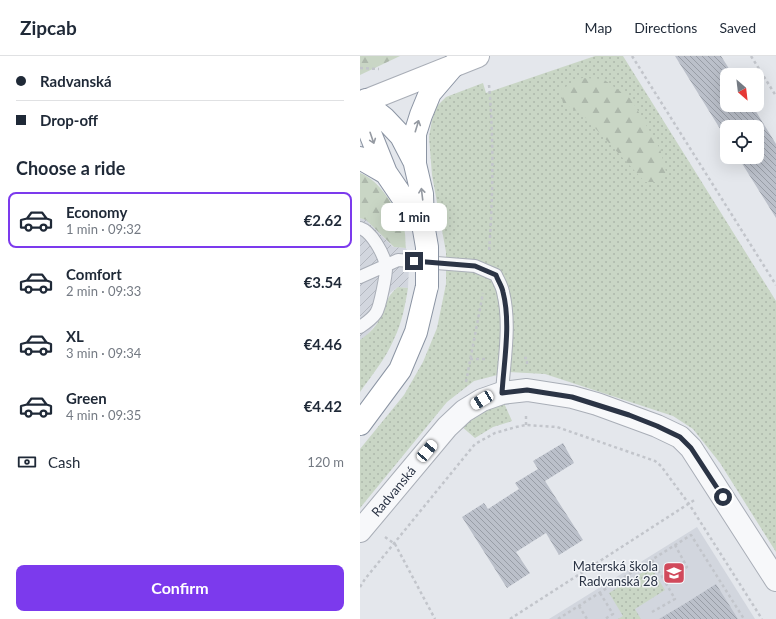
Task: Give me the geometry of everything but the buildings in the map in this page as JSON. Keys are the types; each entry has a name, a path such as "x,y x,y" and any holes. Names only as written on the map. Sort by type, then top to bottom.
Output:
{"main road":[{"path":"363,102 478,56"},
{"path":"360,424 400,370 416,332 427,286 427,247 423,224 422,194 415,164 415,134 430,93 454,65"},
{"path":"363,102 384,118 400,136 415,164"},
{"path":"363,102 368,112 368,128 386,173 423,224"},
{"path":"360,158 386,173"}],"street":[{"name":"Radvanská","path":"360,531 447,427 464,411 482,400 502,393 527,390 572,397 629,415 680,437 691,448 716,485 776,580"}],"lane":[{"path":"360,228 365,230 375,241 386,266 381,299 377,312 368,322 360,327"},
{"path":"360,277 398,260 475,266 488,270 496,275 503,291 506,310 502,393"}],"path":[{"path":"632,56 776,285"},
{"path":"751,56 776,96"},
{"path":"360,68 383,69"},
{"path":"464,411 463,397 488,270 491,207 492,114 489,85"},
{"path":"360,587 475,444 495,433 526,425 557,427 655,461 661,466 689,504 762,619"},
{"path":"510,619 689,504 716,485"},
{"path":"558,619 691,536 744,619"},
{"path":"395,544 435,619"},
{"path":"664,580 687,567 675,545"},
{"path":"652,560 675,599 652,612"},
{"path":"600,593 613,614 605,619"},
{"path":"579,606 587,619"},
{"path":"566,614 568,619"}],"shaded area":[{"path":"360,218 366,220 393,247 406,248 409,266 408,288 398,287 390,293 377,323 366,336 360,340"},
{"name":"Materská škola Radvanská 28","path":"697,527 755,619 549,619"}],"green space":[{"path":"360,56 400,56 360,75"},
{"path":"595,56 623,56 776,301 776,552 720,463 693,429 673,416 545,374 509,372 474,381 447,402 360,508 360,449 404,395 423,362 437,328 446,284 446,252 432,175 429,137 432,120 437,106 446,97 483,83 486,93"},
{"path":"582,78 603,79 631,99 660,149 666,172 658,182 645,182 583,115 563,103 560,90"},
{"path":"360,173 374,182 387,196 404,229 406,248 394,247 366,220 360,218"},
{"path":"398,287 408,288 399,327 387,353 360,392 360,340 376,325 390,295"},
{"path":"503,401 512,421 493,427 475,438 461,426 469,418"},
{"path":"651,567 665,590 635,609 641,619 618,619 623,616 609,593"}],"place":[{"name":"Materská škola Radvanská 28","path":"674,573"}],"route":[{"path":"414,261 475,266 488,270 496,275 503,291 506,310 502,393 527,390 572,397 597,404 657,426 680,437 691,448 723,497"}]}
